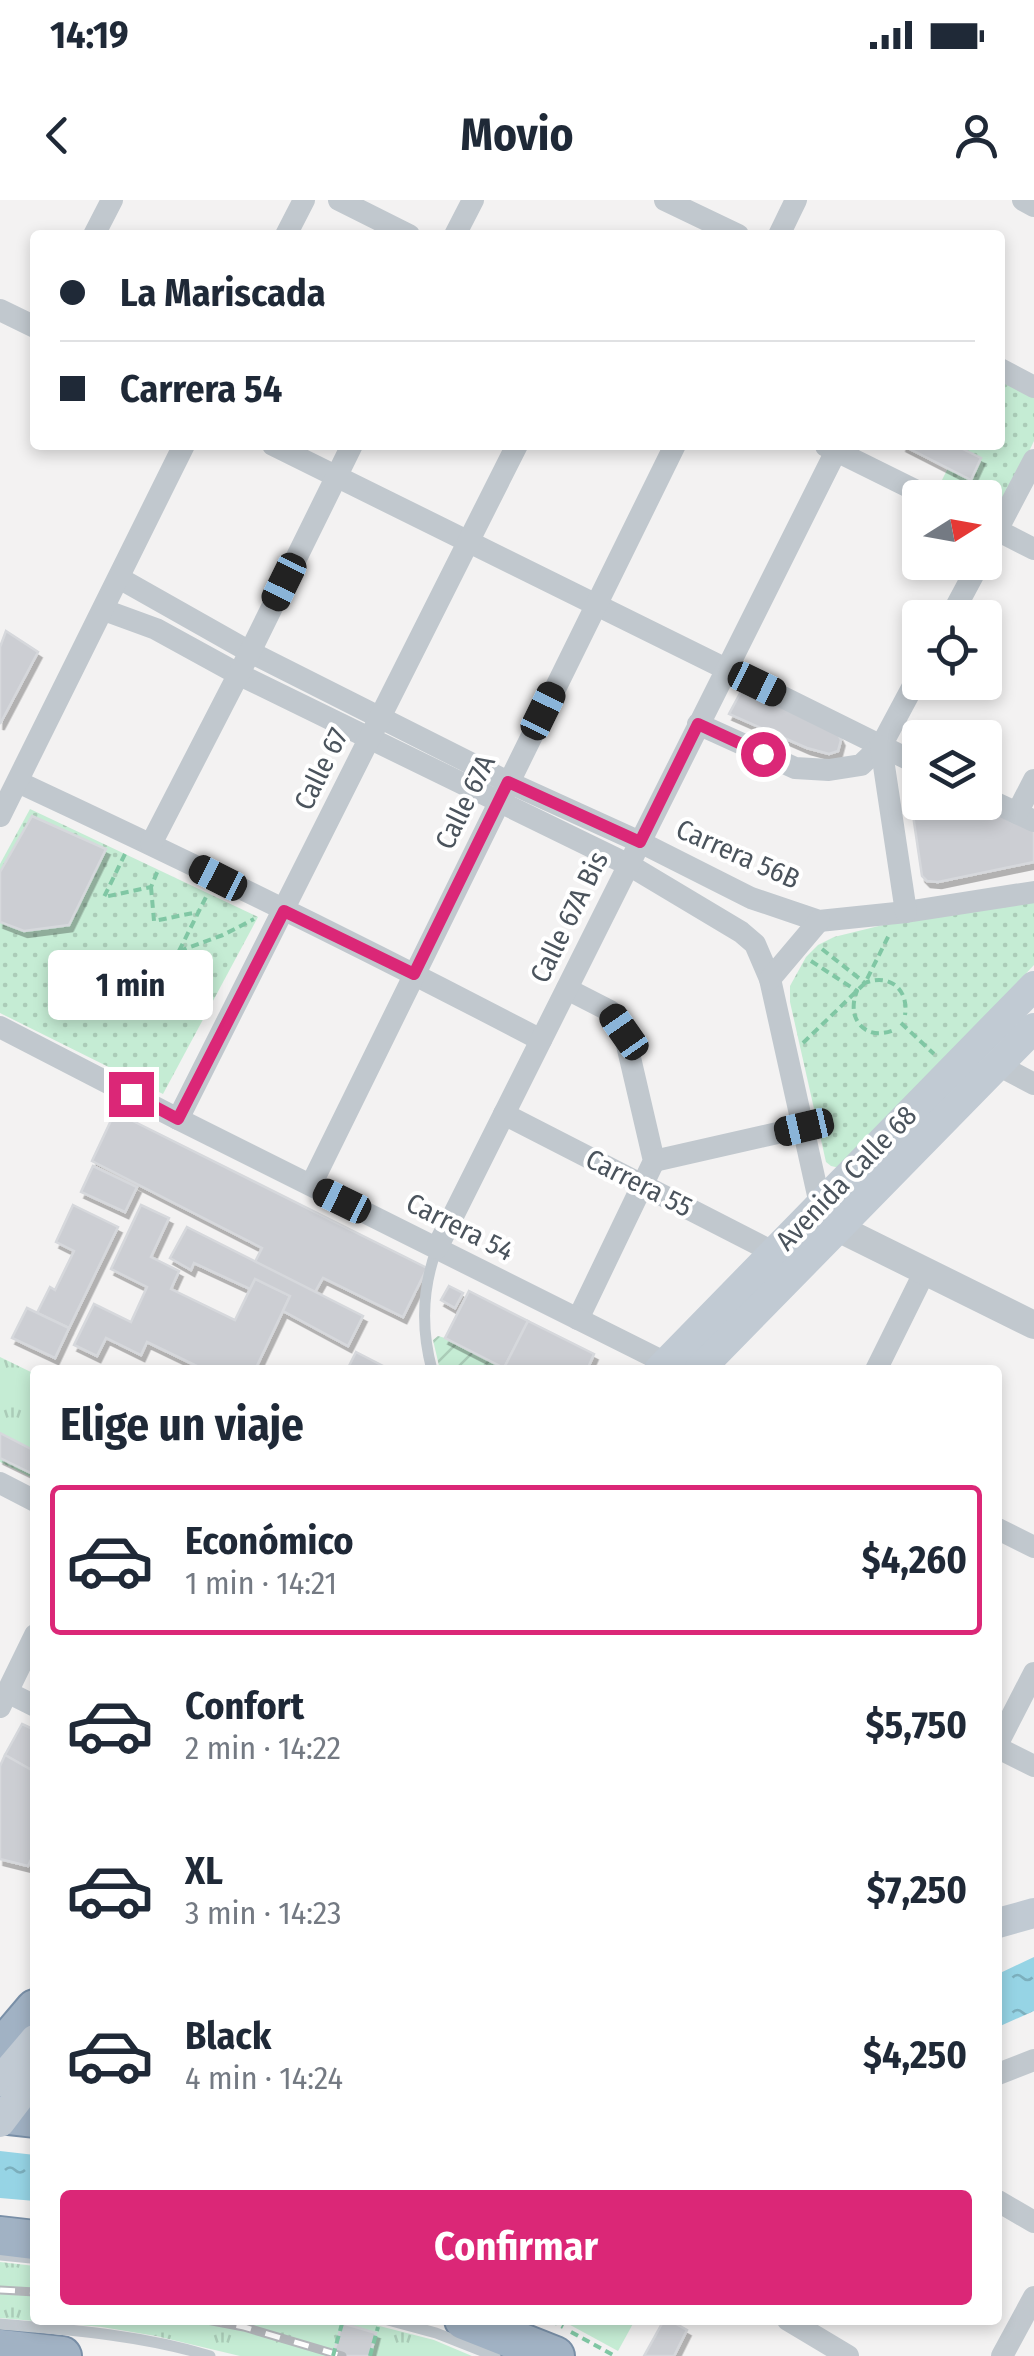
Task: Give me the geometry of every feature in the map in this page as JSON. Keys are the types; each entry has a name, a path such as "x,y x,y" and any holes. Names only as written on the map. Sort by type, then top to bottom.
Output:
{"highway":[{"path":"0,2050 30,2015"},
{"path":"0,2114 30,2117"},
{"path":"0,2236 30,2239"},
{"path":"478,2325 554,2356"},
{"path":"9,2345 62,2356"}],"main road":[{"name":"Avenida Calle 68","path":"703,1365 950,1071 1034,986"},
{"name":"Avenida Calle 68","path":"671,1365 774,1252 829,1216 1034,1028"},
{"path":"1002,1922 1034,1913"},
{"path":"0,2080 30,2046"},
{"path":"0,2122 30,2083"}],"street":[{"path":"97,230 112,200"},
{"path":"289,230 304,200"},
{"path":"338,200 400,230"},
{"path":"457,230 472,200"},
{"path":"665,200 728,230"},
{"path":"781,230 796,200"},
{"path":"1022,200 1034,206"},
{"path":"0,310 30,325"},
{"path":"1005,372 1034,386"},
{"path":"0,816 182,450"},
{"path":"283,450 902,756"},
{"path":"151,844 349,450"},
{"name":"Calle 67","path":"178,1119 515,450"},
{"name":"Calle 67A","path":"310,1185 673,450"},
{"name":"Calle 67A Bis","path":"437,1248 726,669 829,450"},
{"path":"834,450 902,484"},
{"path":"1002,510 1034,460"},
{"path":"1002,533 1034,549"},
{"name":"Carrera 56B","path":"119,578 250,652 380,716 755,944 770,979 829,1216"},
{"name":"Carrera 56B","path":"104,610 156,629 370,738 640,842 751,898 807,936 902,912 1034,892"},
{"path":"698,724 795,768 829,770 861,764 881,746 906,700"},
{"path":"881,746 902,912"},
{"path":"1002,806 1025,817 1034,780"},
{"path":"18,782 151,844 542,1040"},
{"path":"770,979 807,936"},
{"path":"566,989 610,1011 624,1032 654,1161 578,1319"},
{"name":"Carrera 54","path":"0,1027 662,1365"},
{"path":"998,1065 1034,1084"},
{"name":"Carrera 55","path":"504,1114 774,1252"},
{"path":"654,1161 804,1127"},
{"path":"829,1216 925,1271 1034,1326"},
{"path":"878,1365 925,1271"},
{"path":"0,1483 30,1498"},
{"path":"1002,1531 1034,1547"},
{"path":"30,1646 4,1700 30,1705"},
{"path":"1002,1737 1034,1674"},
{"path":"1002,1747 1034,1766"},
{"path":"1002,2072 1034,2060"},
{"path":"1002,2203 1034,2222"},
{"path":"1002,2356 1034,2297"},
{"path":"796,2325 848,2356"}],"lane":[{"path":"431,1365 424,1303 437,1248"},
{"path":"0,2255 30,2258"},
{"path":"406,2325 495,2356"},
{"path":"9,2345 82,2331 134,2338 210,2356"}],"path":[{"path":"125,854 104,896 151,887"},
{"path":"158,870 151,887 154,922 198,912"},
{"path":"208,893 178,952 258,917"},
{"path":"788,1055 865,983 902,912"},
{"path":"807,936 865,983"},
{"path":"807,936 857,991"},
{"path":"865,983 881,979 896,984 906,998 905,1015"},
{"path":"857,991 852,1010 861,1026 878,1034 896,1028"},
{"path":"902,1023 950,1071"},
{"path":"333,2356 341,2325"},
{"path":"559,2325 616,2356"}],"green space":[{"path":"1005,378 1034,392 1034,441 1002,508 1002,480 942,480 948,468 981,458 965,450 1005,450"},
{"path":"30,809 258,917 163,1094 0,1013 0,864"},
{"path":"1034,900 1034,965 847,1162 840,1168 831,1166 826,1162 790,1002 790,986 806,957 834,937 895,922"},
{"path":"438,1336 445,1338 499,1365 439,1365 433,1340"},
{"path":"0,1357 30,1372 30,1477 0,1462"},
{"path":"0,2262 30,2265 30,2321 0,2318"},
{"path":"79,2325 376,2325 434,2340 472,2356 240,2356"},
{"path":"570,2325 632,2325 618,2351"}],"water":[{"path":"1034,1957 1034,2011 1002,2025 1002,1972"},
{"path":"0,2151 30,2154 30,2201 0,2198"}],"building":[{"path":"912,450 965,450 981,458 971,480"},
{"path":"6,631 38,652 0,724 0,647"},
{"path":"743,688 838,734 838,751 829,754 807,748 729,714"},
{"path":"1002,812 1034,828 1034,862 938,882 922,876 914,820 1002,820"},
{"path":"32,816 106,849 69,925 24,931 0,922 0,872"},
{"path":"115,1112 427,1268 403,1317 323,1278 315,1292 255,1262 262,1248 92,1161"},
{"path":"93,1166 137,1187 125,1212 81,1192"},
{"path":"73,1205 118,1227 69,1328 37,1313 50,1287 55,1290 74,1251 56,1242"},
{"path":"141,1205 169,1218 151,1257 179,1271 171,1289 235,1320 255,1279 290,1296 257,1365 195,1365 147,1342 141,1355 106,1338 97,1356 74,1345 94,1304 131,1322 147,1287 111,1269"},
{"path":"187,1227 363,1316 348,1346 283,1311 290,1296 255,1279 250,1289 194,1263 191,1270 170,1258"},
{"path":"449,1286 463,1293 455,1308 441,1300"},
{"path":"469,1291 528,1321 506,1365 498,1365 445,1338"},
{"path":"27,1308 69,1328 55,1358 12,1338"},
{"path":"528,1321 594,1354 589,1365 506,1365"},
{"path":"356,1352 381,1365 350,1365"},
{"path":"0,1433 30,1448 30,1473 0,1458"},
{"path":"22,1724 30,1728 30,1769 5,1755"},
{"path":"5,1755 30,1769 28,1866 0,1859 0,1766"},
{"path":"341,2325 376,2333 370,2356 333,2356"},
{"path":"661,2325 678,2325 687,2330 674,2356 644,2356"}],"railway":[{"path":"0,2290 30,2292"},
{"path":"233,2325 342,2356"}],"route":[{"path":"131,1094 178,1119 284,911 414,974 508,782 640,842 698,724 763,754"}]}
